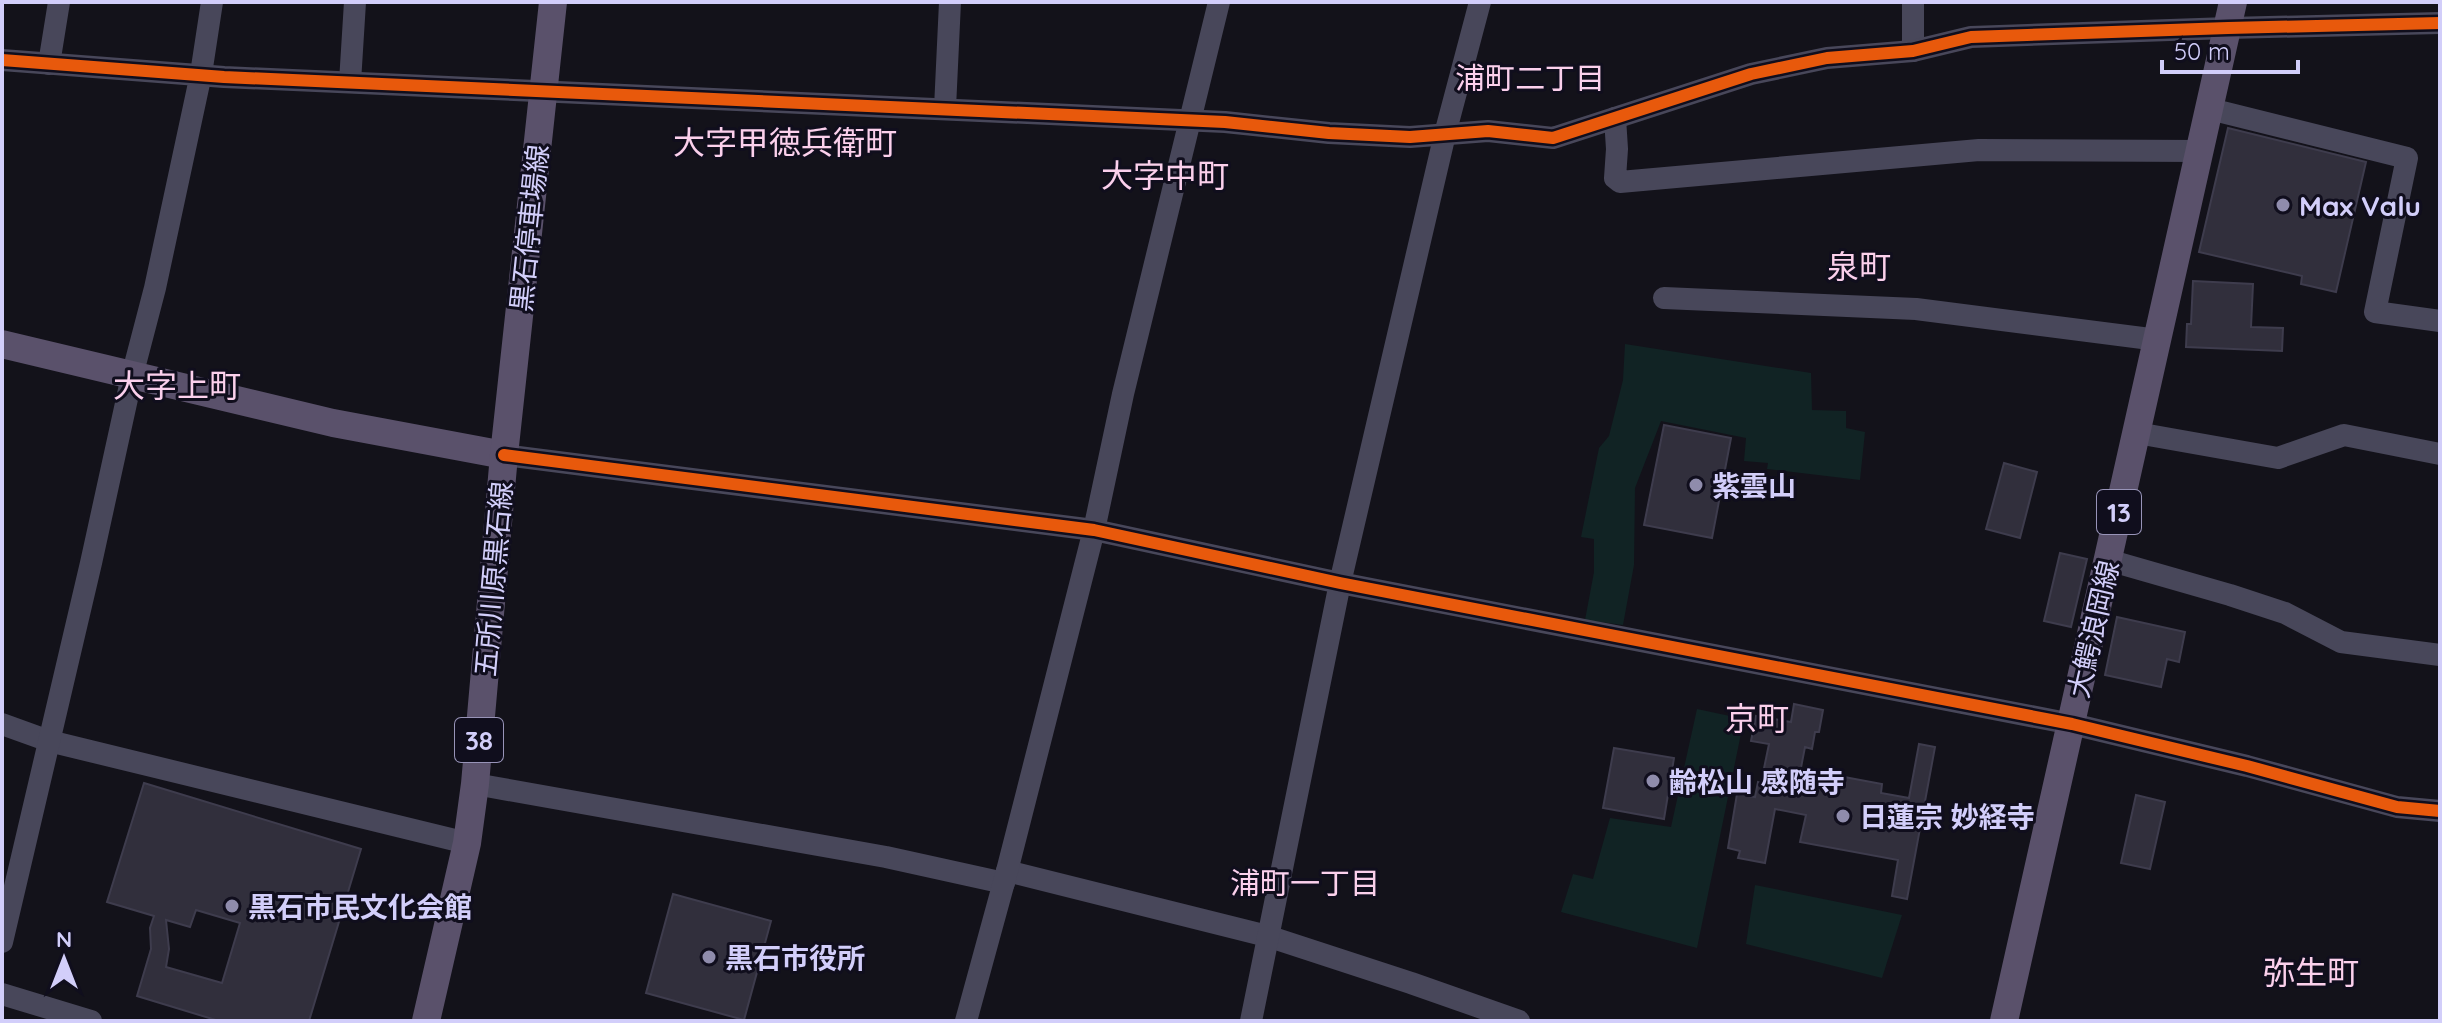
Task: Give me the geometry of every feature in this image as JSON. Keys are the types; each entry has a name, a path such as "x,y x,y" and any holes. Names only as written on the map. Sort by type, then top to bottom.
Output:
{"main road":[{"name":"黒石停車場線","path":"504,455 553,2"},
{"name":"大鰐浪岡線","path":"2004,1021 2230,15"},
{"name":"五所川原黒石線","path":"2,344 333,423 504,455 467,843 426,1021"}],"street":[{"path":"49,64 59,2"},
{"path":"2,942 155,288 201,74 212,2"},
{"path":"350,82 355,2"},
{"path":"945,108 950,2"},
{"path":"966,1021 1094,530 1123,394 1219,2"},
{"path":"1251,1021 1340,583 1445,134 1480,2"},
{"path":"1913,2 1913,51"},
{"path":"2,60 544,92 1225,122 1329,133 1410,137 1488,131 1553,138 1751,74 1827,58 1913,51 1971,37 2230,15 2440,23"},
{"path":"2210,109 2407,158 2375,312 2440,321"},
{"path":"1615,118 1615,178 1620,182 1979,150 2201,151"},
{"path":"1664,298 1916,309 2158,340"},
{"path":"2137,433 2278,458 2344,435 2440,454"},
{"path":"504,455 1094,530 1340,583 2072,724 2247,766 2397,807 2440,811"},
{"path":"2108,560 2285,613 2341,642 2440,655"},
{"path":"2,724 49,741 467,843"},
{"path":"475,784 1006,877 1267,936 1519,1021"},
{"path":"2,994 91,1021"}],"shaded area":[{"path":"1625,344 1811,373 1812,410 1846,411 1846,428 1865,432 1860,480 1767,469 1768,463 1744,461 1746,438 1661,421 1635,488 1634,565 1623,625 1585,620 1594,572 1594,539 1581,537 1599,448 1609,436 1623,380"},
{"path":"1697,709 1744,719 1697,948 1561,912 1573,874 1593,879 1610,818 1671,827"},
{"path":"1755,885 1902,915 1882,978 1746,944"}],"building":[{"name":"Max Valu","path":"2228,128 2366,162 2336,292 2301,284 2302,276 2199,252"},
{"path":"2193,281 2253,284 2251,327 2283,328 2282,351 2186,347 2187,324 2191,324"},
{"path":"1664,425 1731,438 1712,538 1644,525"},
{"path":"2004,463 2037,472 2020,538 1986,529"},
{"path":"2060,553 2087,559 2071,627 2044,621"},
{"path":"2117,617 2185,632 2179,662 2167,659 2161,687 2105,675"},
{"path":"1794,704 1823,710 1812,749 1805,747 1799,778 1826,783 1828,774 1882,784 1881,793 1909,798 1919,744 1935,747 1907,899 1892,896 1898,860 1800,842 1806,815 1775,809 1765,863 1738,858 1740,851 1728,848 1737,794 1755,797 1758,782 1761,783 1769,744 1751,741 1756,716 1791,722"},
{"path":"1614,748 1674,758 1664,819 1603,808"},
{"name":"黒石市民文化会館","path":"144,783 361,849 309,1021 219,1021 137,996 151,949 150,928 154,916 107,902","holes":["196,910 240,923 222,983 166,967 169,949 166,920 190,927"]},
{"path":"2136,795 2165,802 2150,869 2121,863"},
{"name":"黒石市役所","path":"673,894 771,921 744,1020 646,993"}],"cycle path":[{"path":"2,60 224,77 1225,122 1329,133 1410,137 1488,131 1553,138 1751,74 1827,58 1913,51 1971,37 2440,23"},
{"path":"504,455 1094,530 1340,583 2072,724 2247,766 2397,807 2440,811"}],"place":[{"name":"Max Valu","path":"2283,205"},
{"name":"紫雲山","path":"1696,485"},
{"name":"齢松山 感随寺","path":"1653,781"},
{"name":"日蓮宗 妙経寺","path":"1843,816"},
{"name":"黒石市民文化会館","path":"232,906"},
{"name":"黒石市役所","path":"709,957"}],"district":[{"name":"浦町二丁目","path":"1530,78"},
{"name":"大字甲徳兵衛町","path":"785,142"},
{"name":"大字中町","path":"1165,175"},
{"name":"泉町","path":"1859,266"},
{"name":"大字上町","path":"177,385"},
{"name":"京町","path":"1757,718"},
{"name":"浦町一丁目","path":"1305,883"},
{"name":"弥生町","path":"2311,972"}]}
